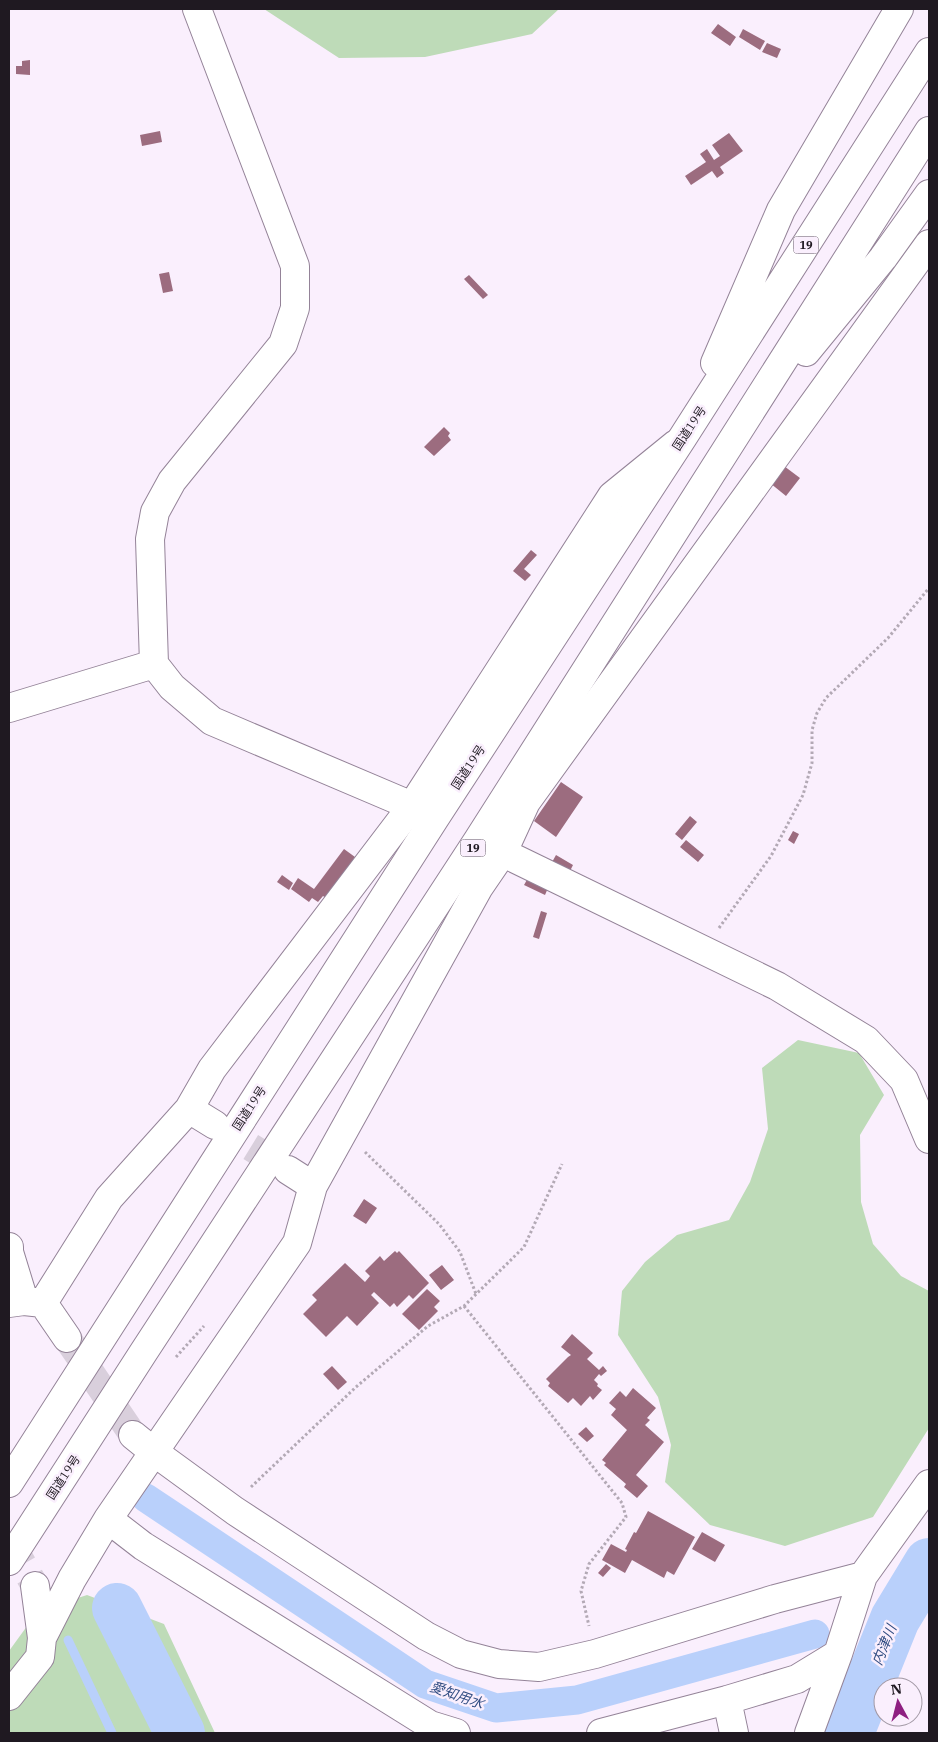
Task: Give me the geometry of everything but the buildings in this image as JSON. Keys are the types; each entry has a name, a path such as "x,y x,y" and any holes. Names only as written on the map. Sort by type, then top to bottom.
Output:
{"main road":[{"path":"25,1302 109,1198 188,1108 212,1069 423,812 212,721 172,687 154,664 150,539 155,512 172,482 283,344 295,308 295,266 197,9"},
{"path":"683,438 781,210 899,9"},
{"name":"国道19号","path":"9,1483 423,812 683,438 929,52"},
{"name":"国道19号","path":"9,1561 142,1353 478,840 929,131"},
{"path":"727,449 883,258 929,194"},
{"path":"42,1638 72,1579 108,1519 297,1243 313,1186 478,887 503,852 526,802 929,244"},
{"path":"9,708 154,664"},
{"path":"478,840 777,986 866,1040 904,1080 929,1139"},
{"path":"188,1108 215,1125"},
{"path":"288,1170 313,1186"},
{"path":"9,1247 25,1302 67,1338"},
{"path":"133,1435 235,1511 426,1636 461,1654 499,1664 539,1667 595,1654 775,1599 862,1576"},
{"path":"809,1733 838,1654 862,1576 929,1484"},
{"path":"108,1519 143,1546 430,1725 456,1733"},
{"path":"9,1696 40,1658 42,1638 34,1586"},
{"path":"601,1733 726,1700 796,1679 838,1654"},
{"path":"726,1700 734,1733"}],"path":[{"path":"703,950 771,856 803,795 812,763 812,730 817,713 826,698 888,638 929,588"},
{"path":"347,1126 361,1148 439,1224 460,1252 476,1294"},
{"path":"235,1511 253,1483 356,1387 428,1326 464,1306 524,1247 562,1164"},
{"path":"464,1306 622,1503 626,1517 588,1564 581,1591 595,1654"}],"green space":[{"path":"264,9 559,9 532,34 425,57 339,58"},
{"path":"798,1040 859,1053 884,1095 860,1135 861,1202 873,1244 901,1276 929,1291 929,1428 873,1517 785,1546 710,1525 665,1482 671,1445 658,1397 618,1335 622,1291 645,1262 677,1235 729,1220 750,1182 768,1129 762,1068"},
{"path":"87,1595 164,1624 215,1733 9,1733 9,1651 38,1611"}],"waterway":[{"name":"愛知用水","path":"146,1498 425,1684 496,1708 577,1700 815,1634"},
{"name":"内津川","path":"849,1733 895,1619 929,1563"},
{"path":"117,1608 180,1733"},
{"path":"68,1640 112,1733"}],"tunnel":[{"path":"215,1125 288,1170"},
{"path":"67,1338 133,1435"},
{"path":"9,1540 35,1586"}]}
